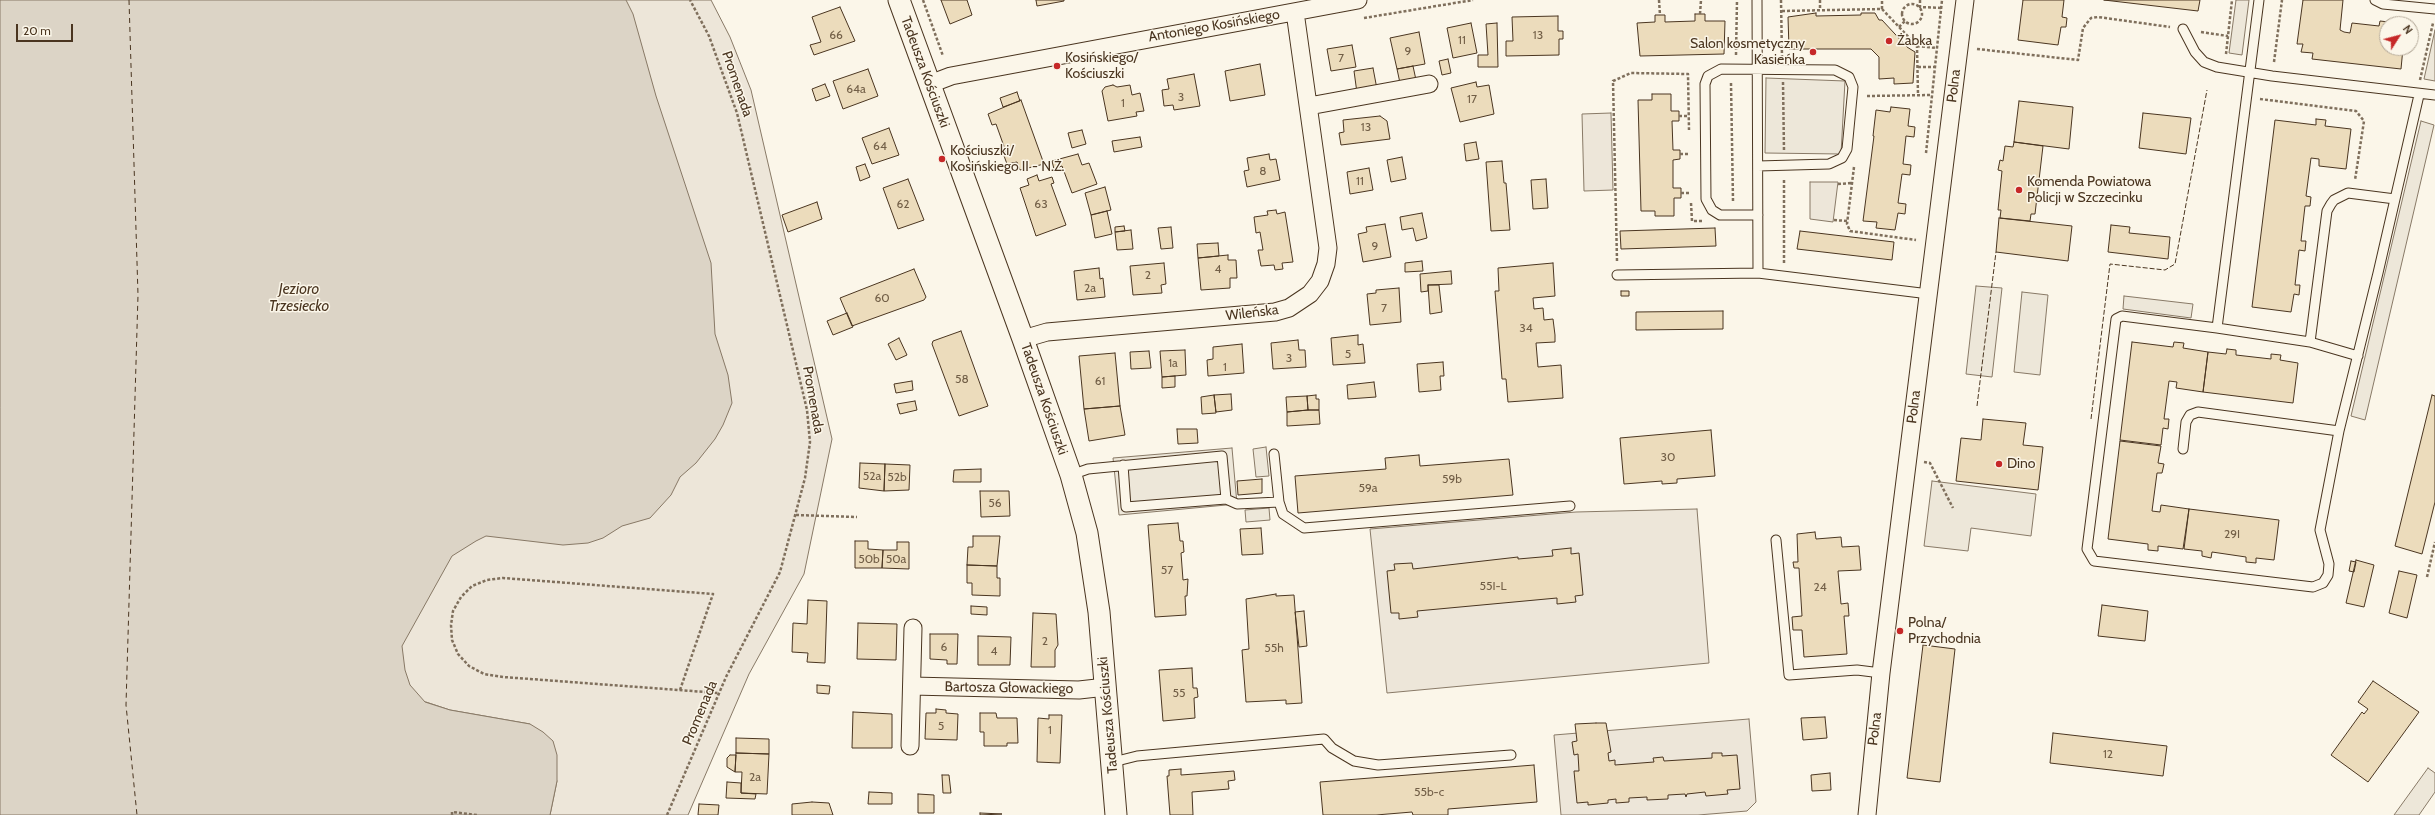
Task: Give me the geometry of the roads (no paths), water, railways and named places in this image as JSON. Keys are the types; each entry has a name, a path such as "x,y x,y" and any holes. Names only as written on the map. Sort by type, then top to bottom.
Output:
{"street":[{"name":"Tadeusza Kościuszki","path":"899,0 1023,339 1070,476 1087,533 1099,612 1113,762 1116,815"},
{"name":"Antoniego Kosińskiego","path":"930,84 951,76 1358,0"},
{"name":"Polna","path":"1866,815 1881,673 1964,0"},
{"name":"Wileńska","path":"1023,339 1047,332 1275,312 1289,308 1303,300 1320,281 1326,264 1328,248 1295,12"},
{"path":"1309,106 1429,84"},
{"path":"910,746 913,628"},
{"name":"Bartosza Głowackiego","path":"912,686 1078,690 1106,687"}],"lane":[{"path":"1757,0 1758,273"},
{"path":"2217,328 2259,0"},
{"path":"2375,0 2383,4 2435,10"},
{"path":"2183,29 2195,52 2204,62 2224,69 2435,96"},
{"path":"1758,166 1829,164 1842,158 1847,149 1853,87 1849,77 1841,71 1736,69 1716,70 1708,76 1705,84 1706,200 1712,210 1720,215 1758,215"},
{"path":"2358,356 2310,342 2122,316 2115,322 2087,549 2094,561 2313,587 2323,583 2328,575 2329,564 2320,530 2339,431 2358,356 2395,199 2418,95"},
{"path":"2310,342 2327,211 2334,200 2340,196 2353,194 2395,199"},
{"path":"1617,275 1758,273 1928,294"},
{"path":"2183,449 2186,422 2190,415 2198,412 2339,431"},
{"path":"1274,454 1279,502 1283,514 1292,522 1304,528 1570,506"},
{"path":"1070,476 1088,469 1222,456 1226,498"},
{"path":"1123,465 1126,507 1226,498 1237,504 1279,502"},
{"path":"1776,540 1789,675 1857,670 1881,673"},
{"path":"1113,762 1137,756 1324,739 1332,748 1354,761 1378,765 1512,755"}],"water":[{"name":"Jezioro Trzesiecko","path":"0,0 626,0 633,14 656,96 711,263 715,334 728,375 732,403 723,425 715,439 696,463 680,477 671,495 650,518 622,526 603,538 588,543 563,545 486,536 476,541 452,556 402,646 405,670 410,685 425,702 450,710 530,724 543,732 553,741 557,755 557,781 550,815 0,815"}],"place":[{"name":"Żabka","path":"1889,41"},
{"name":"Salon kosmetyczny Kasieńka","path":"1813,52"},
{"name":"Kosińskiego/ Kościuszki","path":"1057,66"},
{"name":"Kościuszki/ Kosińskiego II - N.Ż.","path":"942,159"},
{"name":"Komenda Powiatowa Policji w Szczecinku","path":"2019,190"},
{"name":"Dino","path":"1999,464"},
{"name":"Polna/ Przychodnia","path":"1900,631"}]}
